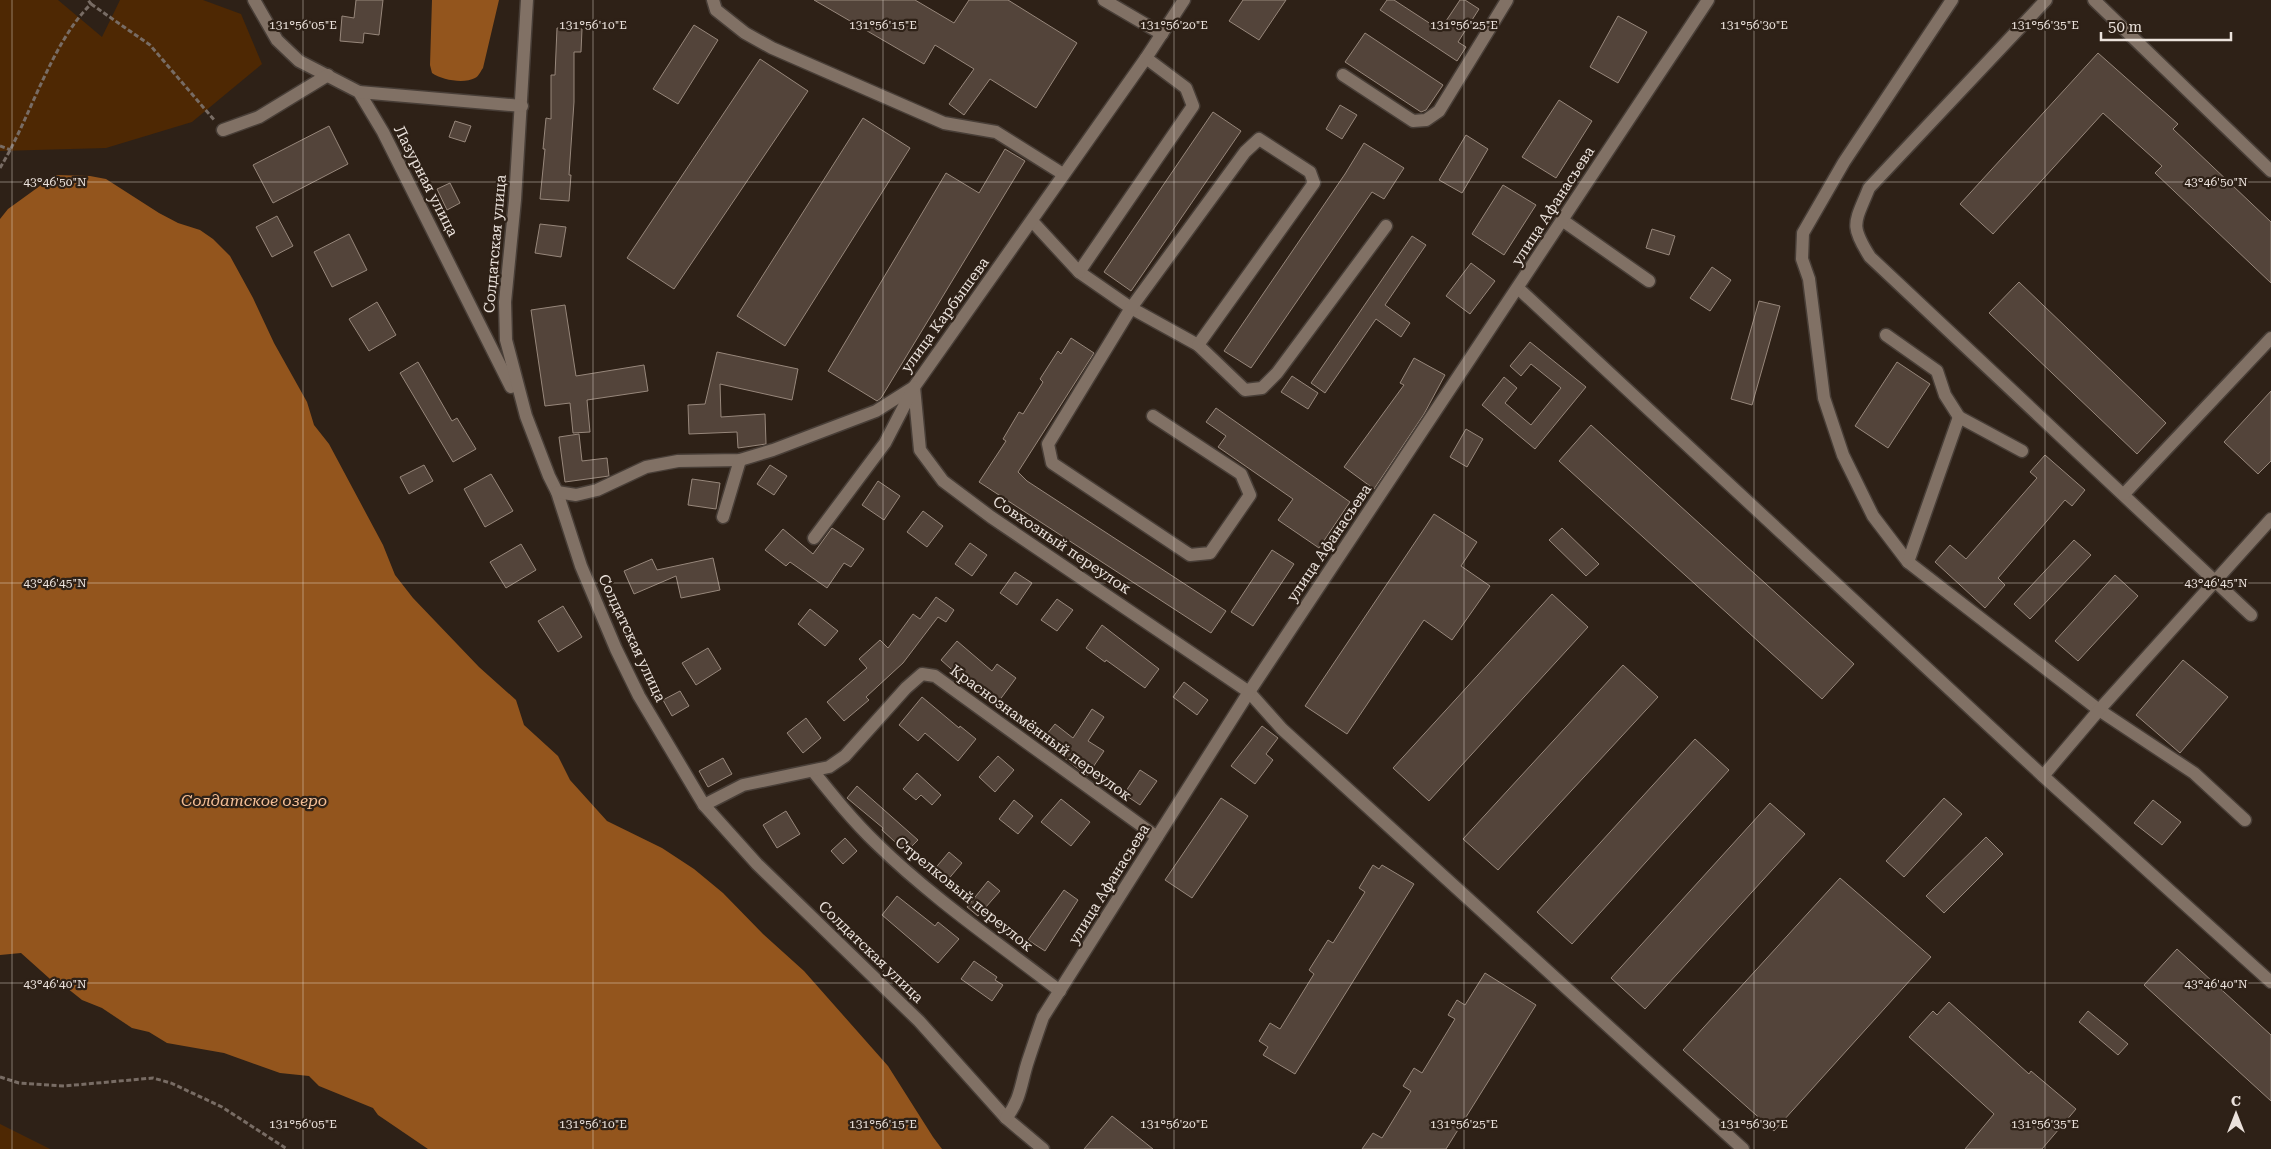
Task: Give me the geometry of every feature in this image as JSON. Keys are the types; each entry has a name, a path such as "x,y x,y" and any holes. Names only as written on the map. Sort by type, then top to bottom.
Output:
{"street":[{"name":"Лазурная улица","path":"254,0 277,40 299,61 359,92 384,132 526,416"},
{"name":"Солдатская улица","path":"527,0 515,200 504,302 506,340 526,416 557,492 581,566 616,649 639,696 704,804 757,864 919,1021 1006,1118 1043,1149"},
{"path":"713,0 716,10 737,28 772,48 944,123 996,132 1063,174"},
{"path":"1104,0 1162,34"},
{"name":"улица Карбышева","path":"557,492 576,496 597,490 646,467 678,461 740,460 773,450 876,412 914,387 1146,58 1184,0"},
{"path":"1343,75 1413,121 1426,120 1439,111 1507,0"},
{"name":"улица Афанасьева","path":"1006,1118 1014,1109 1021,1093 1027,1063 1044,1017 1060,991 1249,692 1708,0"},
{"path":"1952,0 1844,162 1803,233 1802,259 1809,279 1824,398 1843,455 1873,516 1908,562 2099,710 2194,773 2245,820"},
{"path":"2046,0 1869,188 1856,219 1856,235 1870,257 2251,615"},
{"path":"2094,0 2271,171"},
{"path":"1080,272 1193,106 1186,88 1146,58"},
{"path":"223,130 260,117 328,75"},
{"path":"359,92 522,106"},
{"path":"1153,416 1241,474 1250,495 1210,553 1190,555 1052,464 1048,444 1131,308 1245,152 1259,139 1310,172 1314,183 1198,344"},
{"path":"1562,220 1649,281"},
{"path":"1032,221 1080,272 1131,308 1198,344 1245,390 1262,388 1277,373 1386,226"},
{"path":"1518,288 2043,776 2271,982"},
{"path":"1886,335 1937,370 1945,395 1959,417 2022,451"},
{"path":"2124,494 2271,338"},
{"path":"814,538 885,443 914,387"},
{"name":"Совхозный переулок","path":"914,387 920,450 943,481 991,517 1249,692 1282,729 1743,1149"},
{"path":"1908,562 1959,417"},
{"path":"723,517 740,460"},
{"path":"2043,776 2099,710 2271,519"},
{"name":"Краснознамённый переулок","path":"704,804 743,786 829,767 845,756 906,688 922,674 935,676 1157,837"},
{"name":"Стрелковый переулок","path":"813,771 876,844 941,900 1060,991"}],"path":[{"path":"88,0 150,45 223,130"},
{"path":"0,168 11,150 59,50 78,16 91,4"},
{"path":"0,146 11,150"},
{"path":"0,1077 19,1083 64,1086 153,1078 222,1107 288,1149"}],"shaded area":[{"path":"0,0 58,0 102,37 120,0 203,0 241,14 262,64 192,122 106,148 0,151"},
{"path":"0,1124 50,1149 0,1149"}],"water":[{"path":"432,0 499,0 483,68 475,78 465,81 453,80 441,78 432,73 430,65"},
{"name":"Солдатское озеро","path":"55,175 90,176 106,179 159,213 178,223 200,230 213,239 230,256 253,298 274,343 307,402 314,425 329,444 383,545 395,575 413,598 479,667 516,700 524,725 558,756 570,780 607,821 662,848 694,869 723,893 763,934 804,971 888,1066 942,1149 428,1149 378,1115 373,1108 319,1086 309,1076 280,1073 224,1053 167,1043 149,1032 132,1028 102,1008 82,1000 62,984 59,987 21,953 0,955 0,219 8,209"}],"building":[{"path":"356,0 383,0 379,35 364,33 363,43 340,41 342,16 354,18"},
{"path":"814,0 915,0 954,23 969,0 1008,0 1077,43 1036,108 990,79 964,115 949,104 974,69 935,45 924,64"},
{"path":"1243,0 1286,0 1259,40 1229,21"},
{"path":"1387,0 1394,0 1440,30 1460,0 1465,0 1479,9 1458,42 1466,47 1457,61 1380,10"},
{"path":"1618,16 1647,32 1618,83 1590,67"},
{"path":"694,25 718,40 678,104 653,89"},
{"path":"557,28 582,29 581,52 574,52 574,102 569,201 540,199 546,118 551,119 551,75 555,75"},
{"path":"1365,33 1443,85 1426,110 1421,112 1345,62"},
{"path":"2098,53 2178,124 2173,129 2271,222 2271,283 2155,173 2162,166 2103,113 1993,234 1960,204"},
{"path":"760,59 808,91 674,289 627,258"},
{"path":"1559,100 1592,121 1556,178 1522,157"},
{"path":"1340,105 1357,115 1342,139 1326,129"},
{"path":"1213,112 1241,131 1131,291 1104,272"},
{"path":"863,118 910,148 785,346 737,316"},
{"path":"455,121 471,126 465,142 449,137"},
{"path":"329,126 348,164 273,203 253,165"},
{"path":"1466,135 1488,149 1462,193 1439,180"},
{"path":"1364,143 1404,168 1384,199 1372,192 1251,368 1224,351 1345,174"},
{"path":"1005,149 1025,161 881,398 877,401 828,371 946,173 979,193"},
{"path":"450,183 460,203 447,210 437,189"},
{"path":"1503,185 1536,205 1504,255 1472,234"},
{"path":"277,216 293,246 272,257 256,227"},
{"path":"540,224 566,227 561,257 535,253"},
{"path":"1652,229 1675,236 1669,255 1646,248"},
{"path":"349,234 367,270 332,287 314,252"},
{"path":"1412,236 1426,245 1385,305 1410,323 1401,337 1376,319 1325,393 1311,383"},
{"path":"1471,263 1495,281 1470,314 1446,296"},
{"path":"1712,267 1731,280 1710,311 1690,298"},
{"path":"2019,282 2166,423 2137,454 1989,313"},
{"path":"1759,301 1780,306 1752,405 1731,399"},
{"path":"377,302 396,335 369,351 349,319"},
{"path":"565,305 576,376 644,365 648,391 587,400 590,432 573,433 570,403 545,406 531,310"},
{"path":"1071,338 1094,353 1018,472 1027,481 1226,611 1211,633 979,482 1006,441 1003,439 1019,412 1023,414 1043,382 1040,379 1058,351 1061,354"},
{"path":"1530,342 1586,387 1535,449 1482,405 1504,377 1517,388 1505,403 1531,425 1561,388 1531,364 1521,376 1510,366"},
{"path":"717,352 798,369 792,400 720,384 721,417 765,414 766,444 738,448 737,432 689,434 688,405 705,404"},
{"path":"1414,358 1445,375 1424,414 1374,489 1344,467 1404,385 1400,383"},
{"path":"418,362 452,421 457,418 476,449 453,462 400,373"},
{"path":"1897,362 1930,384 1888,448 1855,426"},
{"path":"1292,376 1318,393 1308,409 1281,392"},
{"path":"2271,391 2271,461 2258,474 2224,442"},
{"path":"1216,408 1350,502 1319,548 1278,520 1293,499 1218,447 1226,436 1206,422"},
{"path":"1591,425 1854,664 1822,699 1559,461"},
{"path":"1466,429 1483,439 1467,467 1450,457"},
{"path":"579,434 582,461 607,458 609,476 565,482 559,437"},
{"path":"2045,455 2085,490 2072,506 2065,500 1998,578 2005,585 1985,608 1935,562 1950,545 1966,559 2037,478 2030,472"},
{"path":"424,465 433,481 409,494 400,477"},
{"path":"770,465 787,476 774,495 757,484"},
{"path":"491,474 513,511 485,527 464,489"},
{"path":"692,479 720,483 716,509 688,505"},
{"path":"878,481 900,496 884,520 862,505"},
{"path":"923,511 943,526 927,547 907,532"},
{"path":"1434,514 1477,542 1461,566 1490,586 1452,640 1424,620 1347,734 1305,706"},
{"path":"832,528 864,549 851,567 844,563 827,588 790,562 786,566 765,550 783,529 813,554"},
{"path":"1562,528 1599,564 1586,576 1549,540"},
{"path":"2074,540 2091,555 2030,619 2014,604"},
{"path":"970,543 987,555 972,576 955,564"},
{"path":"521,544 536,570 506,588 490,562"},
{"path":"1272,550 1294,564 1253,626 1231,612"},
{"path":"713,558 720,590 681,598 676,576 634,594 624,571 652,559 657,570"},
{"path":"1015,572 1032,583 1017,605 1000,593"},
{"path":"2115,575 2138,596 2078,661 2055,641"},
{"path":"1552,594 1588,627 1429,801 1393,768"},
{"path":"936,597 954,610 946,622 938,617 903,663 866,697 869,700 844,721 827,702 867,668 859,659 880,640 888,648 913,614 920,619"},
{"path":"1057,599 1073,610 1057,631 1041,620"},
{"path":"563,606 582,637 558,652 538,621"},
{"path":"810,609 838,631 825,646 798,624"},
{"path":"1102,625 1159,669 1145,688 1086,648"},
{"path":"957,641 992,671 997,664 1016,678 996,705 977,692 941,660"},
{"path":"708,648 721,669 696,685 682,663"},
{"path":"2183,660 2228,697 2180,753 2136,715"},
{"path":"1623,665 1658,697 1498,870 1463,839"},
{"path":"1184,682 1208,700 1197,715 1173,697"},
{"path":"680,691 689,706 672,716 663,700"},
{"path":"922,697 959,728 960,726 976,739 958,761 925,733 918,741 899,725"},
{"path":"1092,709 1104,717 1088,741 1104,751 1087,776 1042,740 1055,724 1073,738"},
{"path":"806,718 821,738 803,753 787,733"},
{"path":"1262,726 1278,738 1266,754 1273,760 1255,784 1231,766"},
{"path":"1695,739 1729,770 1572,944 1537,912"},
{"path":"998,756 1014,770 995,792 979,777"},
{"path":"723,758 732,774 708,787 699,771"},
{"path":"1140,770 1157,781 1140,805 1124,794"},
{"path":"917,773 941,795 932,805 921,795 916,800 903,789"},
{"path":"857,786 918,840 906,852 882,830 883,828 847,798"},
{"path":"1221,798 1248,816 1192,898 1165,880"},
{"path":"1944,798 1962,814 1904,877 1886,861"},
{"path":"1061,799 1090,822 1071,846 1041,822"},
{"path":"1014,800 1033,816 1018,834 999,819"},
{"path":"2153,800 2181,822 2162,845 2134,823"},
{"path":"1770,803 1805,834 1645,1009 1611,978"},
{"path":"786,811 800,834 777,848 763,825"},
{"path":"1986,837 2003,854 1944,913 1926,896"},
{"path":"845,838 857,851 843,864 831,851"},
{"path":"949,852 962,863 946,882 933,871"},
{"path":"1373,865 1379,869 1382,865 1414,884 1295,1074 1263,1055 1268,1047 1259,1041 1270,1023 1280,1029 1314,974 1309,970 1328,940 1333,943 1365,892 1359,888"},
{"path":"1840,878 1931,957 1774,1131 1683,1050"},
{"path":"988,881 1000,891 978,916 967,907"},
{"path":"1064,890 1078,900 1045,951 1028,940"},
{"path":"897,896 935,926 938,922 959,939 938,963 882,915"},
{"path":"2177,949 2271,1035 2271,1101 2144,985"},
{"path":"974,961 997,977 995,980 1003,985 992,1001 961,979"},
{"path":"1485,973 1536,1005 1446,1149 1362,1149 1373,1133 1382,1138 1411,1091 1403,1086 1414,1068 1422,1073 1455,1019 1448,1015 1457,1000 1465,1005"},
{"path":"1949,1002 2029,1074 2031,1071 2076,1109 2042,1149 1965,1149 1994,1114 1909,1037 1933,1011 1937,1015"},
{"path":"2088,1011 2128,1044 2118,1055 2079,1022"},
{"path":"1112,1116 1153,1149 1084,1149"}]}
